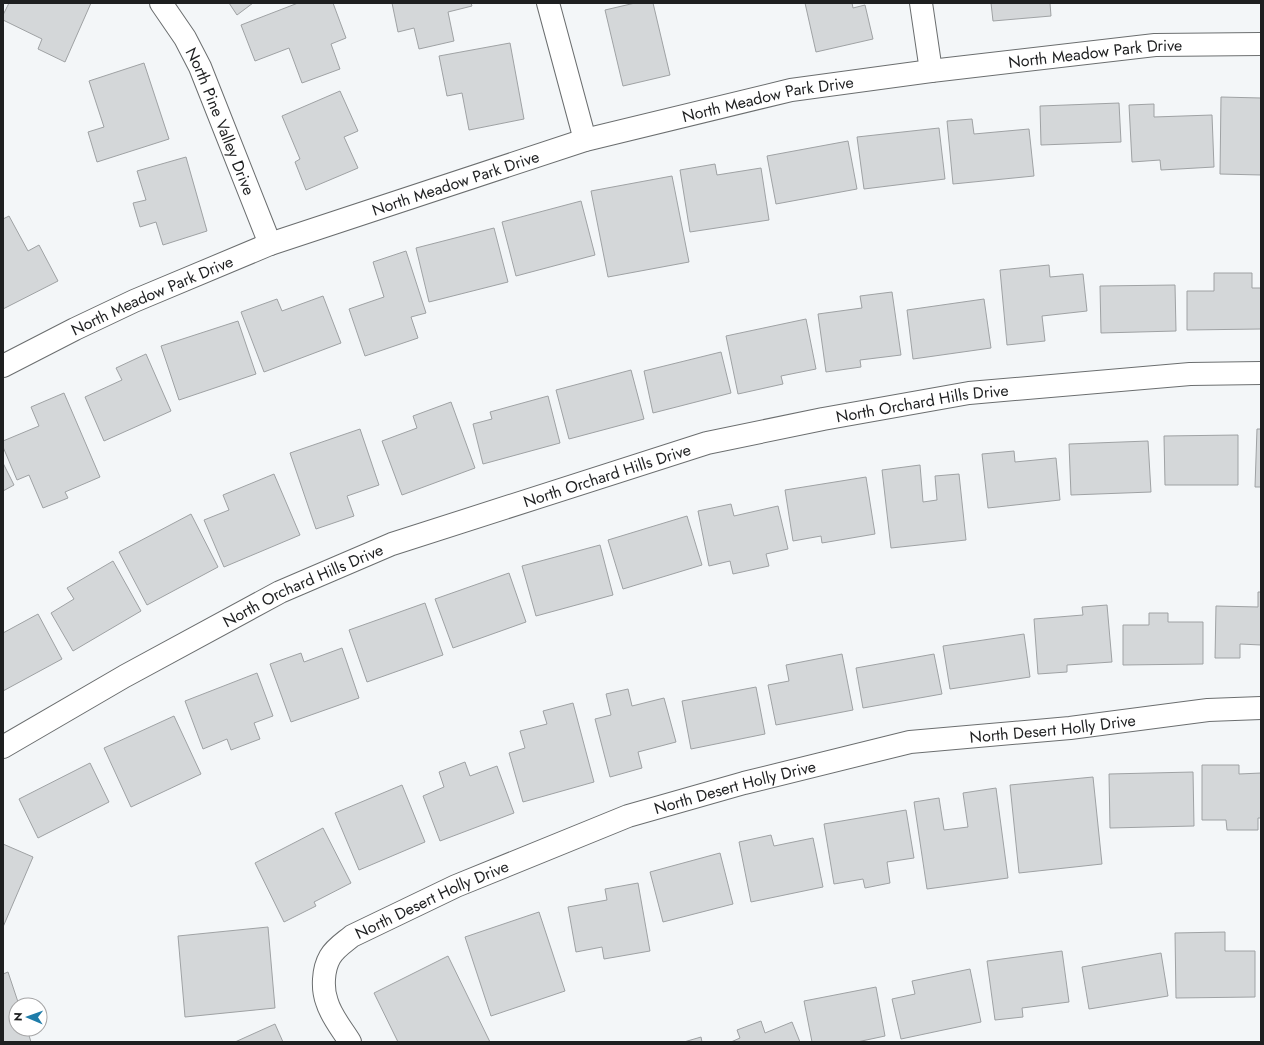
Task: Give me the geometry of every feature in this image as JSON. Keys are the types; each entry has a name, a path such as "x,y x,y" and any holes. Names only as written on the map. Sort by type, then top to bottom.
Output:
{"street":[{"name":"North Pine Valley Drive","path":"161,3 185,38 200,67 270,244"},
{"path":"548,3 585,140"},
{"path":"921,3 931,71"},
{"name":"North Meadow Park Drive","path":"3,366 134,301 270,244 585,140 791,90 931,71 1155,45 1261,44"},
{"name":"North Orchard Hills Drive","path":"3,747 125,676 280,592 392,544 707,443 823,419 969,393 1190,374 1261,373"},
{"name":"North Desert Holly Drive","path":"350,1042 326,1001 324,987 325,971 330,956 341,944 352,936 456,886 628,816 744,783 910,742 1070,728 1208,710 1261,708"}],"building":[{"path":"9,3 91,3 65,62 38,49 42,39 3,20 3,15"},
{"path":"229,3 253,3 237,15"},
{"path":"298,3 333,3 346,38 331,44 340,69 302,83 289,48 255,61 241,25"},
{"path":"392,3 471,3 472,6 448,12 454,41 419,49 414,28 398,32"},
{"path":"635,3 653,3 670,75 623,86 605,10"},
{"path":"805,3 852,3 853,8 865,5 873,39 816,52"},
{"path":"991,3 1050,3 1051,16 993,21"},
{"path":"510,43 524,119 469,130 462,93 447,96 439,56"},
{"path":"144,63 169,139 97,162 88,132 104,127 89,81"},
{"path":"340,91 358,131 344,137 358,168 306,190 295,162 300,159 282,116"},
{"path":"1221,97 1261,98 1261,175 1220,174"},
{"path":"1119,103 1121,142 1041,145 1040,106"},
{"path":"1154,104 1154,117 1212,115 1214,167 1161,170 1160,160 1132,162 1129,105"},
{"path":"972,119 974,134 1029,129 1034,176 953,184 947,121"},
{"path":"939,128 945,179 864,189 857,137"},
{"path":"848,141 857,189 776,204 767,156"},
{"path":"186,157 207,231 163,245 156,222 140,227 133,203 146,200 137,171"},
{"path":"715,164 717,175 761,168 769,220 690,232 680,170"},
{"path":"672,176 689,262 608,277 591,191"},
{"path":"581,201 595,255 516,276 502,222"},
{"path":"9,216 28,251 39,245 58,281 3,309 3,219"},
{"path":"494,228 508,282 429,302 416,248"},
{"path":"406,251 426,313 411,317 418,338 365,356 349,309 384,297 373,262"},
{"path":"1049,265 1050,277 1083,274 1087,311 1042,316 1045,341 1007,345 1000,270"},
{"path":"1214,273 1252,273 1252,288 1261,288 1261,329 1187,330 1187,291 1214,291"},
{"path":"1175,285 1176,331 1101,333 1100,286"},
{"path":"892,292 901,355 860,360 861,367 826,372 818,314 862,308 860,296"},
{"path":"323,296 341,343 264,372 241,312 277,299 282,311"},
{"path":"984,299 991,348 913,359 907,310"},
{"path":"806,319 816,369 781,376 783,384 738,394 726,336"},
{"path":"238,321 256,374 179,400 161,346"},
{"path":"721,352 731,393 653,413 644,371"},
{"path":"146,354 171,411 104,441 85,397 122,380 116,368"},
{"path":"631,370 644,419 569,439 556,390"},
{"path":"64,393 100,477 65,492 68,498 43,508 29,475 17,480 3,447 3,441 39,426 31,407"},
{"path":"548,396 560,443 483,464 473,424 492,419 490,412"},
{"path":"451,402 475,468 402,495 382,441 417,428 413,416"},
{"path":"360,429 379,485 347,496 354,516 316,529 290,453"},
{"path":"1257,429 1261,429 1261,487 1255,487"},
{"path":"1238,435 1238,485 1165,485 1164,436"},
{"path":"1148,441 1151,492 1071,495 1069,444"},
{"path":"1014,451 1015,462 1056,458 1060,500 988,508 982,454"},
{"path":"3,463 14,485 3,491"},
{"path":"920,465 923,502 937,500 935,476 959,474 966,540 891,548 882,470"},
{"path":"274,474 300,535 224,567 204,520 229,510 223,495"},
{"path":"866,477 875,534 822,543 821,536 793,541 785,490"},
{"path":"731,504 734,516 778,506 788,549 766,554 769,566 733,574 730,561 709,566 698,511"},
{"path":"191,514 218,567 147,605 119,552"},
{"path":"687,516 702,565 623,589 608,540"},
{"path":"600,545 613,595 536,616 522,566"},
{"path":"113,561 141,611 73,651 51,613 74,599 67,588"},
{"path":"509,573 526,622 453,648 435,599"},
{"path":"1258,592 1261,592 1261,645 1240,644 1240,658 1215,658 1216,606 1258,607"},
{"path":"425,603 443,655 367,682 349,630"},
{"path":"1107,605 1112,662 1067,665 1067,672 1038,674 1034,619 1083,615 1082,607"},
{"path":"1149,613 1168,613 1168,622 1203,622 1203,664 1123,665 1123,625 1149,625"},
{"path":"38,614 62,659 3,691 3,633"},
{"path":"1024,634 1030,677 950,689 943,646"},
{"path":"342,648 359,698 291,722 270,664 301,653 304,662"},
{"path":"842,654 853,710 776,725 768,685 789,681 786,665"},
{"path":"934,654 942,694 863,708 856,668"},
{"path":"257,673 273,716 254,723 260,739 231,750 227,739 203,749 185,701"},
{"path":"756,687 765,734 691,749 682,701"},
{"path":"628,689 632,706 664,698 676,742 638,752 642,768 610,777 595,719 611,715 606,694"},
{"path":"573,703 594,782 523,802 509,753 525,748 520,731 547,724 543,711"},
{"path":"174,716 201,774 131,807 104,748"},
{"path":"465,762 470,776 497,766 514,813 440,841 423,796 444,787 439,772"},
{"path":"90,763 109,802 38,838 19,799"},
{"path":"1202,765 1239,765 1239,774 1261,773 1261,818 1258,818 1258,830 1227,830 1226,820 1202,820"},
{"path":"1193,772 1194,826 1110,828 1109,774"},
{"path":"1093,777 1102,864 1019,873 1010,785"},
{"path":"402,785 425,842 359,870 335,813"},
{"path":"996,788 1008,878 927,889 914,802 939,798 944,830 968,827 963,793"},
{"path":"906,810 914,858 887,862 890,883 865,888 863,879 834,884 824,824"},
{"path":"323,828 351,883 314,902 316,906 284,922 255,863"},
{"path":"771,835 774,846 813,838 823,887 751,902 739,842"},
{"path":"3,844 33,857 3,927"},
{"path":"720,853 733,904 663,922 650,872"},
{"path":"638,883 650,951 604,959 602,947 576,952 568,907 607,900 605,889"},
{"path":"539,912 565,991 491,1016 465,937"},
{"path":"268,927 275,1008 185,1017 178,936"},
{"path":"1225,932 1225,951 1255,951 1255,997 1176,998 1175,933"},
{"path":"1062,951 1069,1002 1022,1008 1023,1017 995,1020 987,961"},
{"path":"1161,953 1168,996 1089,1009 1082,967"},
{"path":"448,956 490,1042 398,1042 374,993"},
{"path":"970,969 981,1022 901,1039 892,999 915,994 912,981"},
{"path":"8,972 16,997 8,997 8,1037 29,1037 31,1042 3,1042 3,974"},
{"path":"876,987 885,1036 857,1042 812,1042 804,1001"},
{"path":"761,1021 765,1033 792,1022 800,1042 731,1042 740,1038 737,1030"},
{"path":"275,1024 283,1042 235,1042"},
{"path":"701,1037 702,1042 684,1042"}]}
